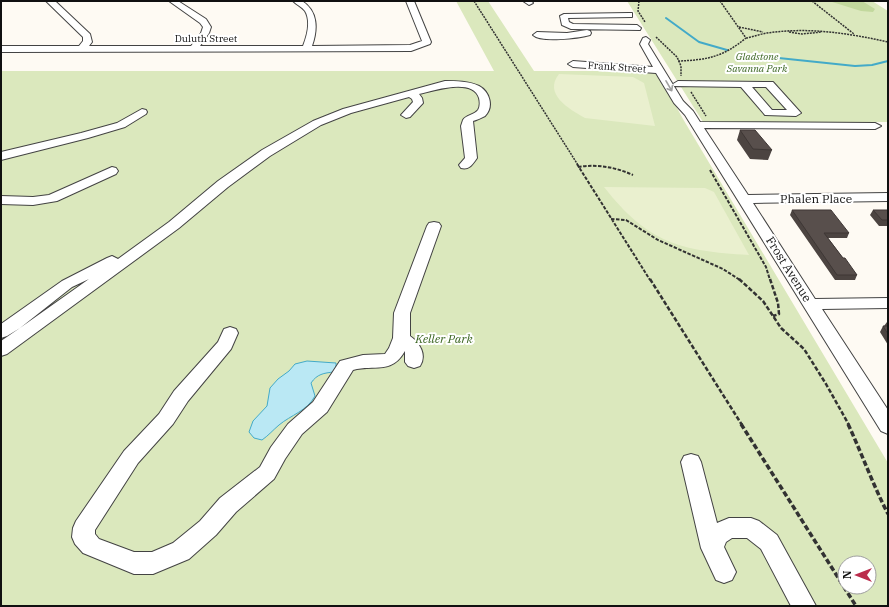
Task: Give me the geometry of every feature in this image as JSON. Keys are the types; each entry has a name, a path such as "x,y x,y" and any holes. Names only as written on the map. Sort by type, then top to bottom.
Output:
{"street":[{"path":"50,1 87,36 88,42 82,49"},
{"path":"173,1 203,21 207,27 205,33 194,49"},
{"path":"297,1 304,5 310,12 311,38 307,48"},
{"name":"Duluth Street","path":"1,49 411,48 427,42 410,1"},
{"name":"Frost Avenue","path":"638,29 571,26 565,22 564,16 627,11 638,29 650,38 682,84 689,103 689,112"},
{"path":"537,35 567,36 638,29"},
{"name":"Frost Avenue","path":"650,38 644,44 679,103 689,112 888,426"},
{"name":"Frank Street","path":"573,64 660,70"},
{"path":"1,350 174,225 223,184 266,153 333,116 452,83 472,86 481,92 485,99 482,113 468,120 467,126 471,158 465,165"},
{"path":"682,84 744,84 769,84 796,113 769,113 744,84"},
{"path":"406,115 418,103 417,98 411,94"},
{"path":"1,156 121,125 142,112"},
{"path":"697,125 874,126"},
{"path":"1,200 45,200 56,197 97,176 112,171"},
{"name":"Phalen Place","path":"744,199 888,197"},
{"path":"230,333 225,345 182,396 166,419 131,457 84,528 84,537 91,546 134,564 153,564 181,550 208,528 228,505 267,473 278,453 295,429 320,407 346,366 351,363 363,361 384,361 391,358 397,350 401,339 402,313 434,226"},
{"path":"1,332 67,284 108,262 113,260 124,261"},
{"path":"811,304 888,303"},
{"path":"401,339 410,344 415,354 414,362"},
{"path":"691,462 712,548 724,572"},
{"path":"712,548 718,535 729,528 751,528 769,542 804,606"}],"path":[{"path":"474,1 856,606"},
{"path":"639,1 638,11 646,23"},
{"path":"720,1 746,38"},
{"path":"812,1 854,35"},
{"path":"738,26 766,33"},
{"path":"678,61 709,59 723,55 730,52 746,38 766,33 783,31 836,32 845,31 847,29"},
{"path":"836,32 888,42"},
{"path":"650,38 669,47 681,66 682,84 712,125"},
{"path":"578,167 606,166 618,168 633,175"},
{"path":"709,168 711,174 766,267 778,303 779,314 774,316"},
{"path":"611,219 626,220 658,240 724,269 749,287 763,301 781,328 804,349 826,384 862,452 876,491 888,514"}],"green space":[{"name":"Keller Park","path":"456,1 488,1 534,71 657,71 683,119 888,463 888,606 1,606 1,71 494,71"},
{"name":"Gladstone Savanna Park","path":"627,1 872,1 888,11 888,122 703,122"},
{"path":"829,1 862,1 875,9 873,12 861,11"},
{"path":"559,74 633,77 644,83 655,126 585,118 572,110 560,100 556,94 554,88 555,81"},
{"path":"604,187 705,188 714,192 749,255 703,251 667,240 651,232 636,221 620,206"}],"water":[{"path":"307,361 336,363 336,366 334,372 321,374 311,383 315,396 308,405 284,421 262,440 254,438 249,432 253,421 267,406 270,388 295,364"}],"building":[{"path":"740,130 755,130 772,150 753,149"},
{"path":"792,210 831,210 849,233 824,233 857,275 837,275"},
{"path":"873,210 888,210 888,220 882,220"},
{"path":"883,326 888,326 888,334"}],"waterway":[{"path":"666,18 699,42 727,50"},
{"path":"749,55 855,66 872,65 888,61"}]}
